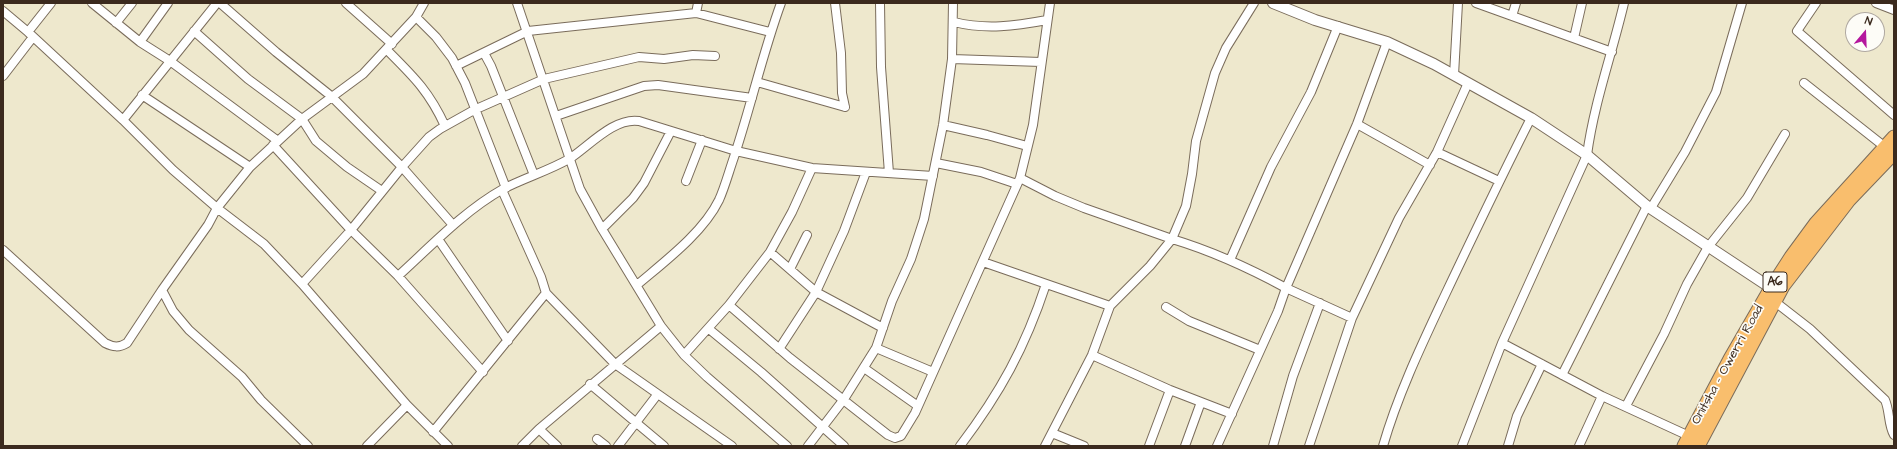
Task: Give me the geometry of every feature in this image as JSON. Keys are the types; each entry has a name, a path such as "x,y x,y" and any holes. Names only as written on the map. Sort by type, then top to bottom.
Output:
{"highway":[{"name":"Onitsha - Owerri Road","path":"1690,443 1774,301 1800,261 1890,150 1894,136"},
{"name":"Onitsha - Owerri Road","path":"1690,443 1730,359 1771,288 1816,223 1890,150"}],"street":[{"path":"3,76 51,3"},
{"path":"92,3 140,42 170,60 276,143 351,230 398,276 484,372"},
{"path":"116,23 132,3"},
{"path":"140,42 168,3"},
{"path":"122,120 217,3"},
{"path":"220,3 276,52 331,96 402,167 453,225"},
{"path":"346,3 390,47 422,85 436,106 445,126"},
{"path":"3,250 105,344 121,347 127,343 208,225 217,208 250,167 302,119 331,96 363,74 390,47 416,17 424,3"},
{"path":"517,3 528,31 580,189 602,230 661,326 684,355 707,377 788,446"},
{"path":"696,13 698,3"},
{"path":"636,285 674,254 703,223 718,201 736,151 757,82 770,32 782,3"},
{"path":"757,82 845,107 842,93 841,53 835,3"},
{"path":"880,3 881,67 889,173"},
{"path":"808,446 844,399 876,348 920,233 943,125 952,59 954,22 953,3"},
{"path":"729,305 779,349 888,435 895,438 901,436 918,406 1018,181 1032,125 1050,3"},
{"path":"1045,446 1092,355 1110,306 1150,266 1172,239 1186,206 1196,141 1216,73 1226,48 1254,3"},
{"path":"1273,3 1315,20 1387,42 1434,64 1531,118 1587,155 1649,207 1771,288"},
{"path":"1454,75 1458,3"},
{"path":"1476,3 1612,52"},
{"path":"1512,16 1516,3"},
{"path":"1574,38 1582,3"},
{"path":"1462,446 1502,343 1587,155 1591,126 1624,3"},
{"path":"1562,375 1649,207 1685,152 1716,92 1742,3"},
{"path":"1816,3 1797,31 1894,115"},
{"path":"1876,3 1894,10"},
{"path":"3,11 31,34 173,170 217,208 264,244 302,284 408,405 448,446"},
{"path":"456,66 528,31 696,13 770,32"},
{"path":"416,17 436,37 456,66 465,83 504,189 541,277 546,293 615,364 732,446"},
{"path":"954,22 991,28 1014,26 1047,20"},
{"path":"1230,260 1271,167 1311,92 1338,26"},
{"path":"194,31 248,79 302,119 316,141 347,167 382,191"},
{"path":"1217,446 1278,310 1286,288 1357,124 1387,42"},
{"path":"484,53 504,97 534,175"},
{"path":"302,284 351,230 402,167 429,137 445,126 474,110 544,79 639,57 664,59 693,55 715,56"},
{"path":"952,59 1041,62"},
{"path":"1309,446 1352,318 1387,242 1437,152 1468,83"},
{"path":"1804,83 1890,150"},
{"path":"556,116 644,86 658,85 752,98"},
{"path":"142,95 250,167"},
{"path":"1383,446 1388,428 1416,358 1499,181 1531,118"},
{"path":"398,276 453,225 504,189 569,158 601,134 629,121 639,121 736,151 812,168 933,176"},
{"path":"1357,124 1430,165"},
{"path":"943,125 1027,146"},
{"path":"602,230 633,198 644,183 671,131"},
{"path":"1626,406 1658,346 1687,284 1708,247 1747,198 1786,134"},
{"path":"686,181 702,140"},
{"path":"1437,152 1499,181"},
{"path":"936,163 1018,181 1084,208 1230,260 1286,288 1352,318"},
{"path":"684,355 709,329 770,252 792,212 812,168"},
{"path":"779,349 816,292 844,231 866,172"},
{"path":"790,269 807,235"},
{"path":"438,239 508,341"},
{"path":"770,252 816,292 883,328"},
{"path":"982,262 1110,306"},
{"path":"960,446 986,411 1003,384 1034,322 1046,284"},
{"path":"162,290 173,311 189,330 242,377 261,400 308,446"},
{"path":"434,432 484,372 546,293"},
{"path":"1774,301 1810,329 1885,400 1890,410 1890,425 1894,435"},
{"path":"1273,446 1293,376 1320,303"},
{"path":"1166,307 1189,321 1260,350"},
{"path":"522,446 590,384 661,326"},
{"path":"709,329 761,372 822,428 844,446"},
{"path":"1502,343 1602,396 1626,406 1690,443"},
{"path":"876,348 933,372"},
{"path":"1092,355 1170,390 1232,414"},
{"path":"1508,446 1517,416 1542,364"},
{"path":"864,368 918,406"},
{"path":"590,384 664,446"},
{"path":"1149,446 1170,390"},
{"path":"618,446 652,400 658,395"},
{"path":"1578,446 1602,396"},
{"path":"1186,446 1201,402"},
{"path":"367,446 408,405"},
{"path":"539,429 557,446"},
{"path":"1052,433 1084,446"},
{"path":"597,439 606,446"}]}
